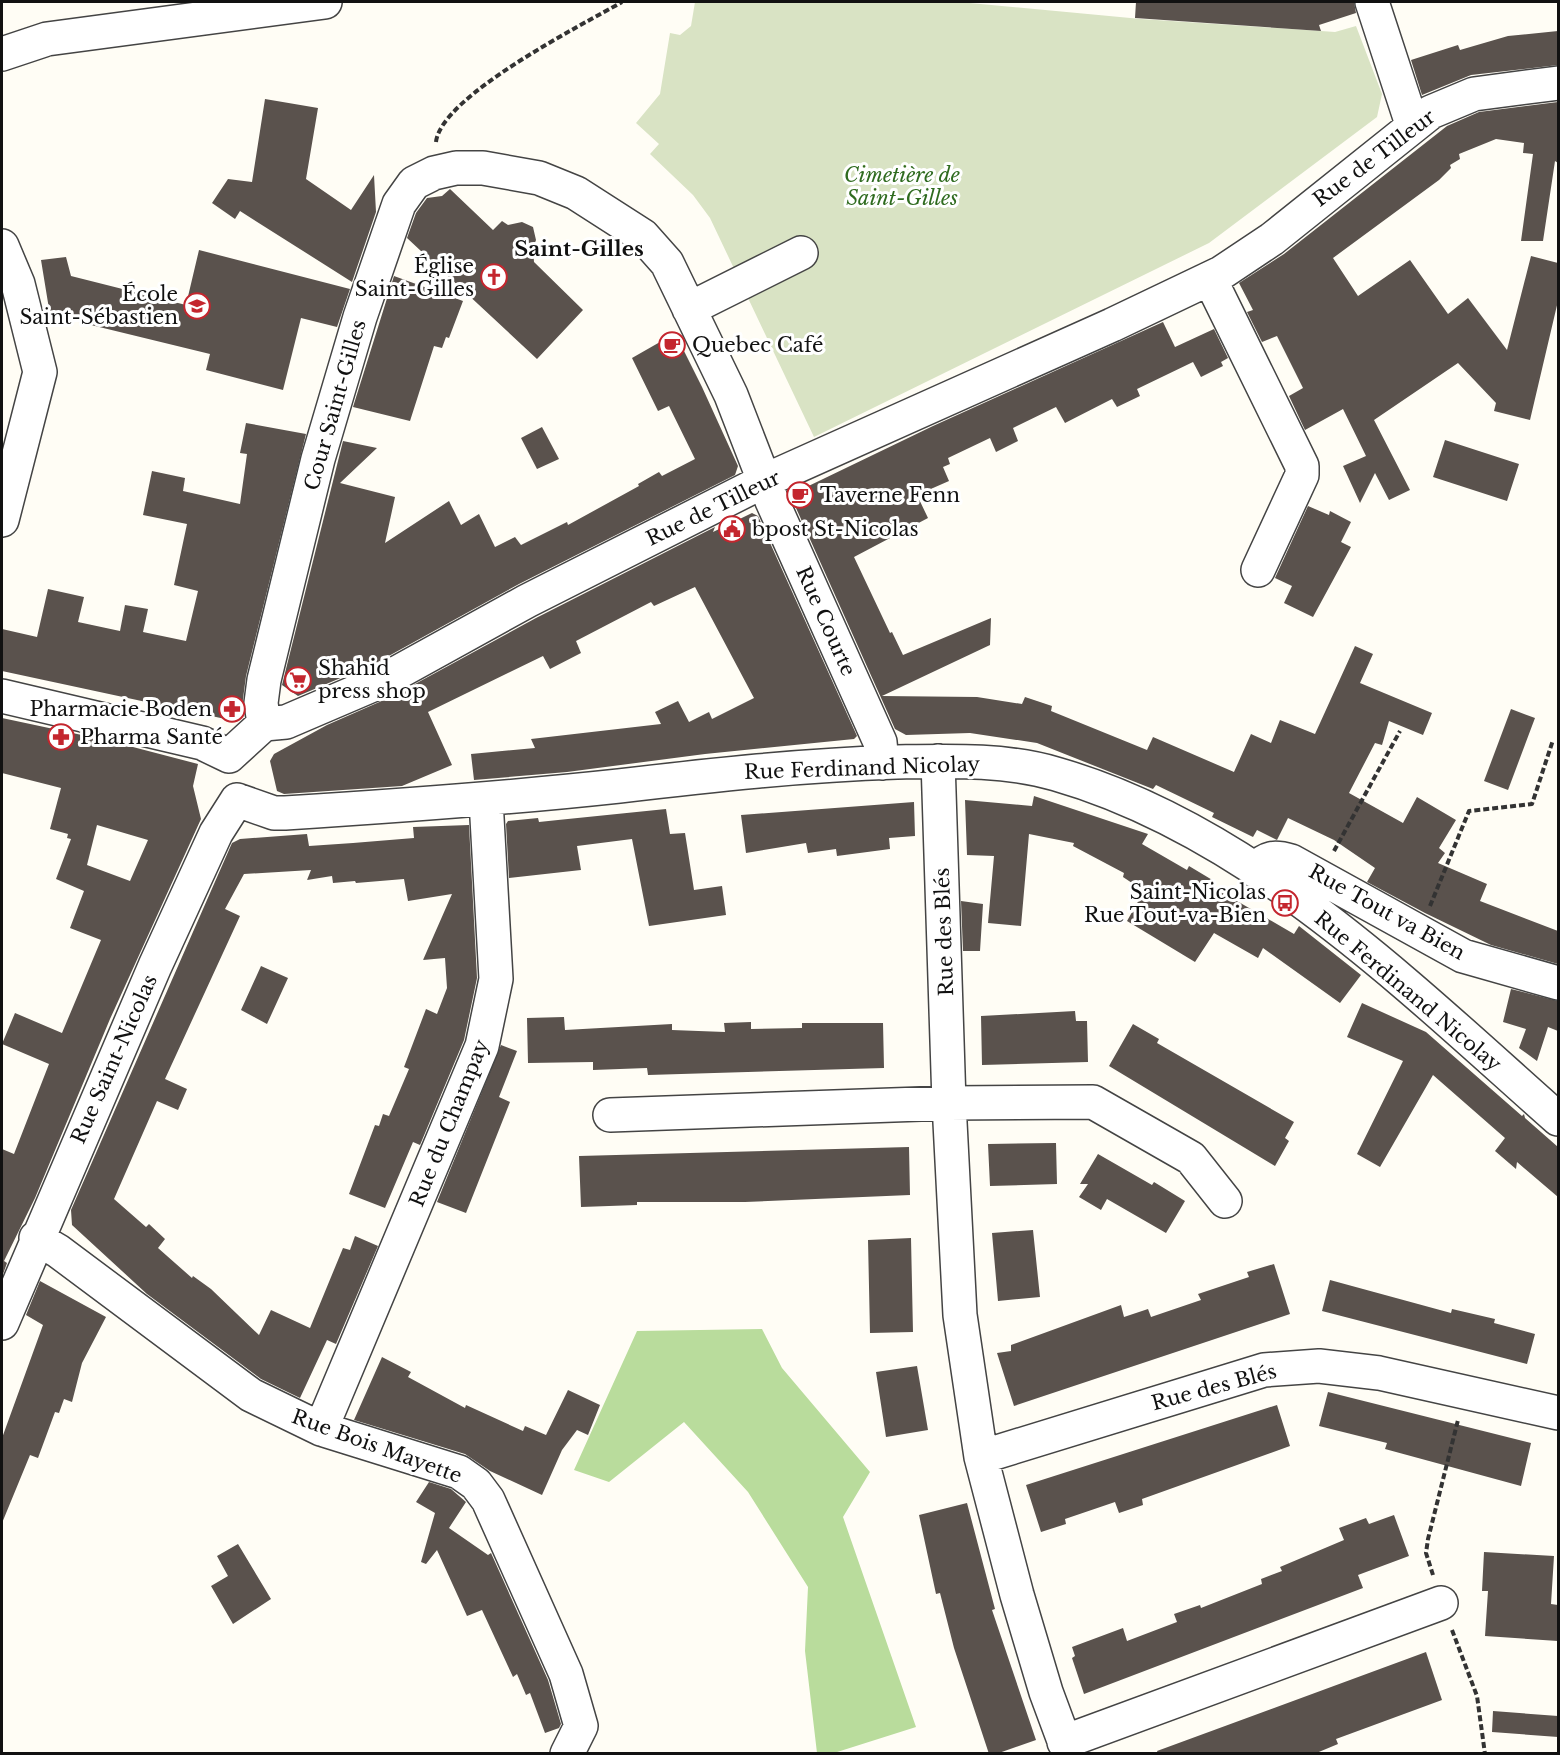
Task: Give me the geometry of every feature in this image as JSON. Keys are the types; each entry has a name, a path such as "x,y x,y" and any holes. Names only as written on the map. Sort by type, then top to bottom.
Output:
{"street":[{"path":"2,54 47,39 325,2"},
{"path":"1372,2 1412,124"},
{"name":"Rue de Tilleur","path":"264,724 286,722 384,680 527,601 764,481 1210,279 1272,239 1412,124 1431,112 1474,94 1558,83"},
{"name":"Cour Saint-Gilles","path":"264,724 261,703 264,680 279,615 302,520 360,317 399,204 414,183 434,173 456,168 483,168 539,178 576,193 643,236 667,263 731,394 764,481"},
{"path":"2,246 18,284 40,372 2,520"},
{"path":"689,309 801,253"},
{"path":"1210,279 1302,466 1302,475 1258,570"},
{"name":"Rue Courte","path":"764,481 880,742 882,763"},
{"path":"2,696 202,743 229,756"},
{"path":"229,756 264,724"},
{"path":"229,756 237,800"},
{"name":"Rue Ferdinand Nicolay","path":"237,800 274,813 285,813 486,800 773,770 882,763 938,762 1011,765 1051,773 1092,786 1168,819 1254,870 1370,955 1558,1119"},
{"name":"Rue des Blés","path":"938,762 949,1103 960,1316 981,1457 1017,1595 1067,1748 1442,1603"},
{"name":"Rue Saint-Nicolas","path":"2,1323 36,1238 213,840 237,800"},
{"name":"Rue du Champay","path":"321,1429 482,1046 490,1016 496,979 486,800"},
{"name":"Rue Tout va Bien","path":"1254,870 1264,859 1273,857 1291,861 1463,956 1558,983"},
{"path":"610,1115 949,1103 1093,1102 1191,1158 1225,1201"},
{"name":"Rue Bois Mayette","path":"36,1238 58,1251 251,1395 321,1429 459,1472 476,1484 488,1500 566,1674 581,1726 567,1754"},
{"name":"Rue des Blés","path":"981,1457 1264,1370 1275,1369 1319,1366 1379,1373 1558,1413"}],"path":[{"path":"434,173 437,132 466,101 508,66 622,2"},
{"path":"1321,876 1400,731"},
{"path":"1418,931 1448,867 1469,811 1532,804 1553,740"}],"green space":[{"name":"Cimetière de Saint-Gilles","path":"695,2 959,2 1141,19 1335,32 1356,26 1382,94 1377,117 1209,243 814,437 710,218 693,195 650,154 659,144 636,123 660,94 670,33 680,35 691,26"},
{"path":"762,1329 782,1368 870,1472 843,1517 916,1727 834,1753 817,1753 805,1651 808,1587 748,1492 684,1422 609,1482 574,1470 637,1331"}],"building":[{"path":"1136,2 1354,2 1356,13 1319,25 1321,31 1135,18"},
{"path":"1558,31 1558,65 1471,75 1422,95 1411,60 1458,45 1460,50 1508,36"},
{"path":"265,99 318,108 306,179 351,210 374,175 376,212 352,282 240,211 235,219 212,203 228,179 252,182"},
{"path":"1558,102 1558,163 1555,161 1543,241 1521,241 1533,154 1523,153 1524,143 1496,139 1459,154 1460,159 1450,165 1451,168 1439,180 1333,258 1358,296 1410,260 1448,314 1468,298 1507,350 1531,256 1558,263 1558,301 1530,420 1494,411 1496,403 1458,363 1374,420 1410,490 1389,500 1375,473 1360,503 1343,466 1366,456 1343,409 1305,430 1289,396 1303,388 1277,336 1262,342 1247,312 1253,310 1239,283 1284,254 1447,126 1479,112"},
{"name":"Église Saint-Gilles","path":"450,189 493,230 502,221 508,225 522,222 533,227 536,240 533,248 534,262 583,310 537,359 407,238 416,213 427,198 442,196"},
{"path":"199,250 350,289 337,327 301,318 283,390 206,370 210,354 50,315 41,260 66,257 71,276 186,305"},
{"path":"394,276 463,301 449,338 446,337 442,348 434,346 410,421 353,407"},
{"path":"1163,322 1175,347 1214,329 1228,358 1221,362 1223,366 1201,377 1193,362 1137,389 1140,396 1117,407 1112,399 1065,423 1056,407 1013,428 1018,441 996,452 990,438 948,458 950,464 943,467 949,481 917,495 928,518 854,557 903,655 991,618 990,645 882,696 977,697 1022,704 1025,697 1052,706 1051,711 1147,750 1153,737 1234,772 1251,734 1271,743 1280,720 1315,734 1355,646 1373,654 1360,683 1432,713 1423,735 1389,721 1382,745 1375,743 1349,793 1403,823 1417,797 1456,820 1439,848 1445,853 1438,863 1487,884 1480,901 1558,931 1558,964 1491,945 1367,882 1375,868 1334,840 1288,818 1277,840 1257,830 1253,837 1212,817 1214,813 1156,785 1153,789 1037,743 970,733 906,735 895,729 792,499 794,493 933,426"},
{"path":"667,338 680,343 702,387 738,466 735,475 519,584 376,663 298,696 282,685 343,441 377,448 340,483 395,497 385,543 449,501 461,525 479,514 495,547 515,537 521,545 567,522 568,525 639,486 638,484 659,472 662,476 695,459 669,406 658,411 632,358"},
{"path":"246,423 306,434 246,676 241,714 230,720 2,671 2,629 37,637 48,589 84,597 78,622 120,631 125,605 148,609 143,632 186,641 198,591 174,585 187,524 143,515 152,471 185,478 183,491 240,504 247,454 240,453"},
{"path":"542,427 559,459 537,469 521,438"},
{"path":"1445,440 1519,464 1507,501 1433,477"},
{"path":"1308,506 1329,515 1330,511 1351,522 1341,542 1351,547 1313,617 1284,603 1292,586 1275,578"},
{"path":"752,513 758,516 857,736 854,739 705,754 567,772 474,780 471,754 535,748 531,739 661,724 655,712 678,701 689,722 709,712 712,719 754,698 695,587 654,606 651,602 576,641 581,653 550,669 543,656 428,712 452,765 402,786 284,794 277,791 270,761 274,754 327,725 393,696 536,618 715,527 713,532"},
{"path":"1511,709 1535,718 1508,790 1484,781"},
{"path":"2,718 110,741 198,764 193,786 201,819 110,1019 35,1198 4,1261 7,1263 2,1277 2,1149 14,1154 49,1064 2,1044 15,1013 62,1033 101,940 70,928 84,891 56,879 71,839 67,838 68,834 50,829 61,788 2,773","holes":["97,825 148,840 130,881 87,865"]},
{"path":"1034,796 1148,834 1142,844 1187,870 1189,866 1214,881 1211,886 1294,934 1299,926 1361,975 1340,1003 1263,948 1258,958 1214,933 1195,962 1127,921 1144,891 1123,877 1124,873 1073,846 1074,843 1029,834 1021,926 988,923 994,856 967,855 965,800 1032,806"},
{"path":"914,802 915,836 889,838 890,849 837,856 836,849 808,853 806,843 746,853 741,815"},
{"path":"666,809 670,834 685,833 694,890 722,886 726,915 649,926 632,839 577,846 581,870 509,878 506,824 508,821 538,818 539,822"},
{"path":"469,825 477,978 464,1040 420,1145 413,1142 385,1208 349,1194 375,1125 379,1126 383,1114 389,1116 409,1069 404,1067 426,1009 437,1014 447,988 445,958 423,960 452,894 408,901 404,879 333,883 332,876 307,880 311,870 244,874 225,909 240,916 165,1079 187,1089 178,1110 157,1101 114,1199 146,1227 149,1224 165,1239 158,1248 192,1278 193,1276 211,1289 259,1335 271,1310 310,1328 343,1248 350,1250 355,1236 378,1246 336,1344 327,1340 300,1398 261,1379 147,1294 72,1225 71,1210 232,843 240,839 307,834 309,846 353,843 414,838 413,827"},
{"path":"961,901 983,904 980,951 963,951"},
{"path":"261,966 288,978 267,1024 241,1010"},
{"path":"1511,989 1558,1001 1558,1031 1548,1027 1537,1061 1519,1048 1526,1029 1503,1022"},
{"path":"1362,1003 1426,1032 1522,1116 1524,1114 1525,1118 1558,1147 1558,1197 1517,1162 1516,1169 1495,1151 1505,1138 1433,1075 1380,1167 1357,1154 1403,1061 1347,1037"},
{"path":"1075,1011 1076,1021 1087,1021 1088,1062 982,1065 981,1016"},
{"path":"564,1017 565,1030 672,1024 672,1030 725,1032 724,1023 751,1022 751,1029 802,1028 802,1023 883,1023 884,1068 648,1075 647,1068 593,1070 593,1062 528,1063 527,1018"},
{"path":"1133,1024 1159,1039 1157,1043 1294,1122 1285,1138 1289,1141 1275,1166 1109,1066"},
{"path":"501,1045 517,1051 499,1097 510,1102 466,1213 437,1202"},
{"path":"1056,1143 1057,1184 990,1186 988,1144"},
{"path":"909,1147 910,1195 745,1202 637,1202 637,1205 581,1207 579,1156"},
{"path":"1098,1154 1152,1185 1154,1182 1185,1201 1166,1233 1107,1199 1101,1210 1079,1197 1088,1184 1080,1184"},
{"path":"1033,1230 1040,1297 998,1301 992,1233"},
{"path":"911,1238 913,1332 870,1333 868,1240"},
{"path":"1274,1264 1290,1314 1014,1406 997,1353 1011,1351 1011,1345 1121,1305 1124,1317 1148,1309 1151,1317 1201,1300 1198,1294 1249,1277 1247,1272"},
{"path":"1330,1280 1451,1313 1452,1309 1495,1319 1494,1323 1535,1334 1527,1364 1322,1311"},
{"path":"40,1281 106,1317 82,1363 72,1402 64,1399 59,1413 55,1412 38,1458 30,1455 2,1523 2,1438 43,1325 26,1315"},
{"path":"382,1357 411,1372 408,1377 465,1408 466,1405 523,1431 525,1426 546,1435 568,1390 600,1405 588,1435 577,1430 562,1450 542,1495 490,1471 465,1454 354,1420"},
{"path":"917,1366 928,1430 886,1437 876,1372"},
{"path":"1328,1392 1531,1443 1521,1486 1385,1449 1387,1443 1319,1426"},
{"path":"1277,1405 1290,1446 1142,1499 1143,1505 1119,1513 1115,1502 1065,1519 1066,1524 1041,1532 1026,1485"},
{"path":"429,1482 451,1489 466,1502 449,1528 488,1555 491,1553 548,1680 561,1724 559,1728 545,1733 530,1693 526,1695 517,1674 513,1677 482,1610 467,1616 437,1550 426,1564 421,1562 435,1513 416,1502"},
{"path":"967,1503 995,1609 992,1610 1036,1740 996,1754 989,1754 954,1648 940,1593 936,1594 919,1515"},
{"path":"1394,1515 1409,1556 1358,1575 1363,1588 1084,1694 1072,1658 1075,1656 1072,1647 1123,1628 1127,1641 1177,1622 1174,1614 1200,1605 1201,1608 1262,1584 1261,1579 1282,1571 1280,1567 1344,1540 1339,1528 1366,1518 1369,1524"},
{"path":"238,1544 271,1599 233,1624 211,1586 228,1576 217,1556"},
{"path":"1484,1552 1554,1556 1551,1604 1558,1605 1558,1641 1485,1636 1488,1591 1482,1591"},
{"path":"1426,1652 1442,1700 1336,1739 1338,1744 1314,1754 1158,1754 1157,1751"},
{"path":"1493,1711 1558,1716 1558,1737 1492,1732"}],"place":[{"name":"Église Saint-Gilles","path":"494,277"},
{"name":"École Saint-Sébastien","path":"197,306"},
{"name":"Quebec Café","path":"672,345"},
{"name":"Taverne Fenn","path":"800,495"},
{"name":"bpost St-Nicolas","path":"732,529"},
{"name":"Shahid press shop","path":"298,680"},
{"name":"Pharmacie Boden","path":"232,709"},
{"name":"Pharma Santé","path":"61,737"},
{"name":"Saint-Nicolas Rue Tout-va-Bien","path":"1285,903"}],"district":[{"name":"Saint-Gilles","path":"579,249"}]}
